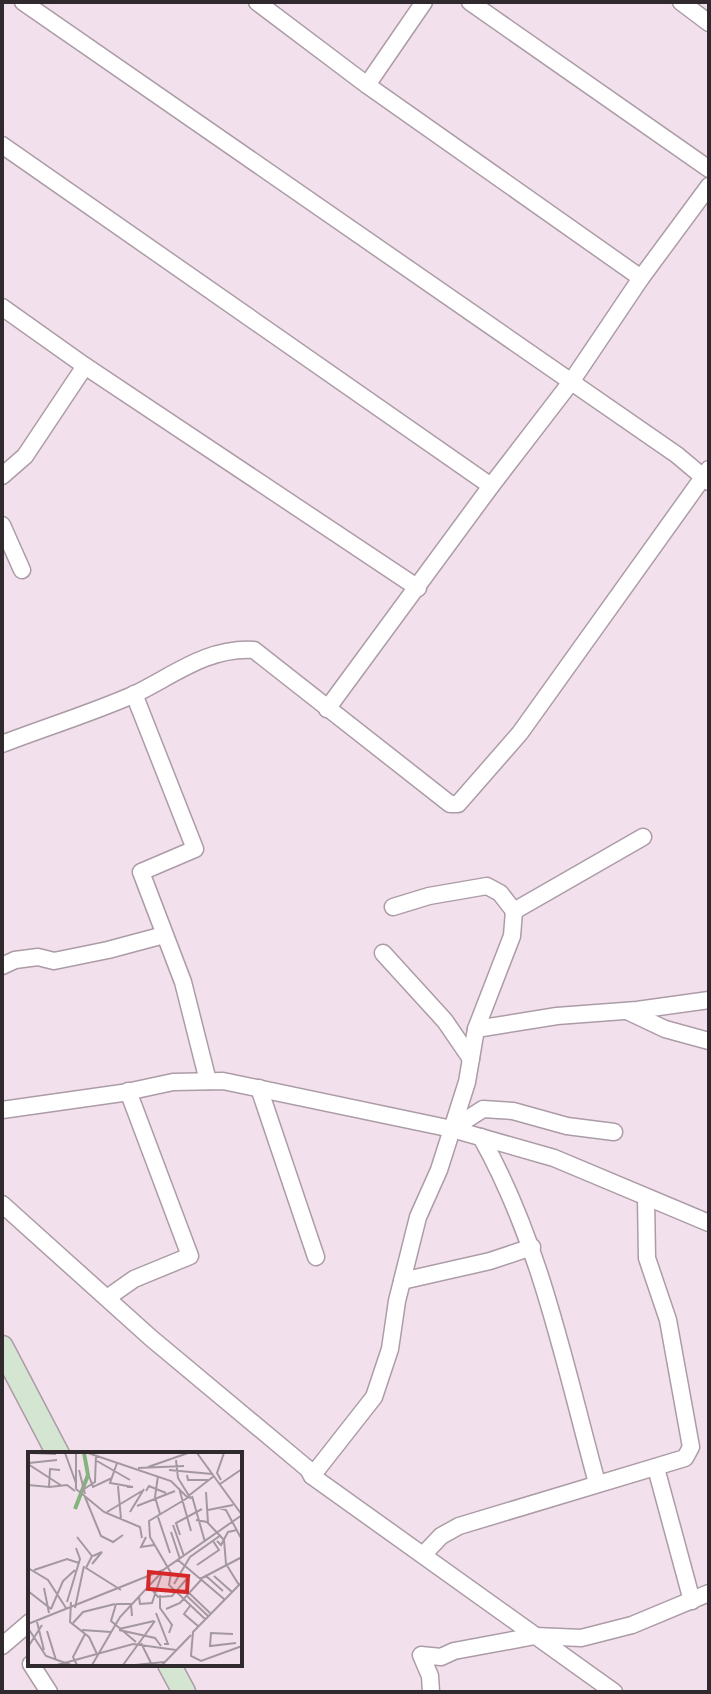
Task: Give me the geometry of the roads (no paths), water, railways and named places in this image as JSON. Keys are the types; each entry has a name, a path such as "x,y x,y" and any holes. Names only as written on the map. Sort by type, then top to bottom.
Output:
{"street":[{"path":"2,744 134,694 202,657 240,649 254,650 450,804 458,804 520,733 707,476 23,2"},
{"path":"257,2 367,85 641,278"},
{"path":"367,85 424,2"},
{"path":"470,2 709,169"},
{"path":"681,2 709,23"},
{"path":"2,145 491,486"},
{"path":"327,709 571,382 641,278 709,186"},
{"path":"2,307 85,366 418,588"},
{"path":"2,476 25,456 85,366"},
{"path":"2,525 22,570"},
{"path":"134,694 195,849 141,872 183,982 208,1081"},
{"path":"514,911 643,837"},
{"path":"312,1476 374,1397 390,1349 418,1217 439,1170 467,1082 476,1029 512,936 514,911 500,893 487,886 429,896 393,907"},
{"path":"2,966 15,960 38,957 54,961 164,935"},
{"path":"383,953 445,1021 471,1059"},
{"path":"476,1029 557,1016 628,1011 709,1000"},
{"path":"628,1011 665,1029 709,1041"},
{"path":"2,1110 173,1082 223,1081 452,1129 554,1158 611,1179 646,1198 709,1223"},
{"path":"259,1088 316,1257"},
{"path":"107,1298 134,1279 190,1256 128,1091"},
{"path":"452,1129 483,1109 513,1111 567,1126 614,1132"},
{"path":"481,1137 504,1178 532,1247 597,1483"},
{"path":"423,1555 441,1536 459,1526 685,1458 691,1447 668,1320 647,1258 646,1198"},
{"path":"2,1204 312,1476 614,1692"},
{"path":"402,1281 490,1261 532,1247"},
{"path":"2,1347 57,1452"},
{"path":"656,1468 692,1601"},
{"path":"431,1692 430,1676 421,1655 441,1657 454,1651 535,1636 581,1638 632,1625 709,1593"},
{"path":"28,1624 8,1641 28,1661"},
{"path":"32,1666 49,1692"},
{"path":"170,1666 184,1692"}]}
